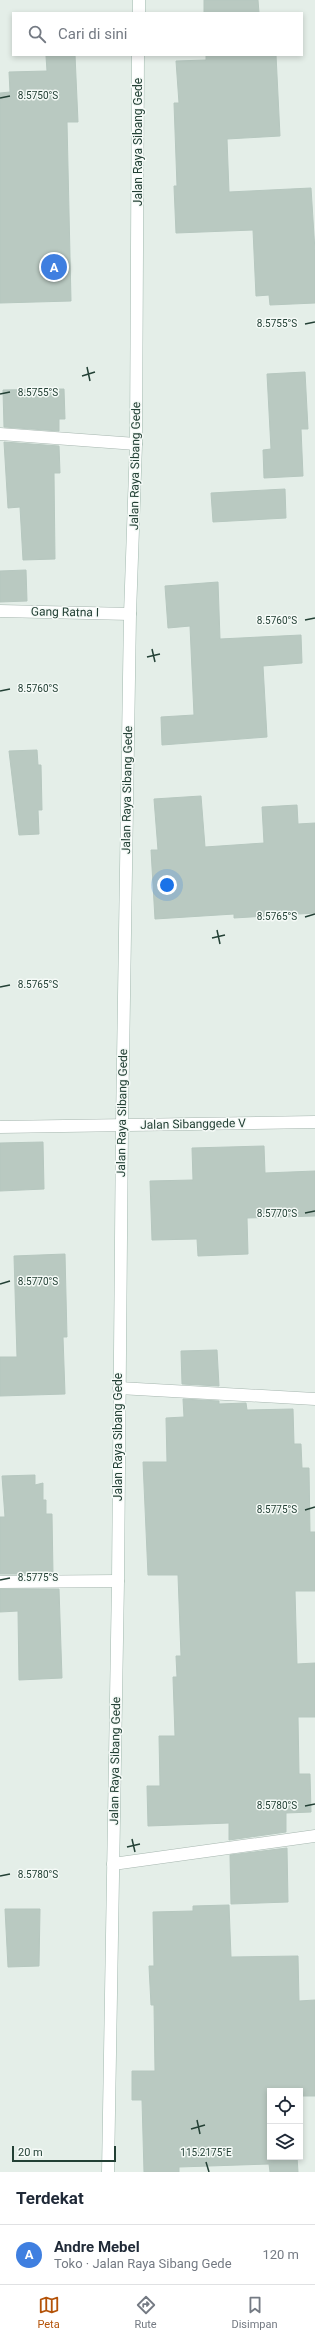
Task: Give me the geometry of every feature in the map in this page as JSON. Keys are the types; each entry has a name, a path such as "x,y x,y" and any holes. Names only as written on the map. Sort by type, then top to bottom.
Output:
{"main road":[{"path":"139,0 139,12"},
{"name":"Jalan Raya Sibang Gede","path":"108,2172 118,1581 118,1388 130,614 136,444 138,56"},
{"path":"0,434 136,444"},
{"name":"Gang Ratna I","path":"0,611 130,614"},
{"name":"Jalan Sibanggede V","path":"0,1127 315,1122"},
{"path":"118,1388 315,1399"},
{"path":"0,1582 118,1581"},
{"path":"113,1864 315,1836"}],"building":[{"path":"204,0 258,0 259,12 204,12"},
{"path":"46,56 75,56 78,122 67,122 71,301 0,303 0,93 10,92 9,72 47,71"},
{"path":"206,56 276,56 280,136 227,139 229,192 311,188 315,251 315,303 270,305 269,295 256,296 253,230 176,233 174,186 177,186 174,103 179,103 176,61 206,60"},
{"path":"305,372 308,429 301,429 303,476 264,478 263,450 271,449 267,374"},
{"path":"64,389 65,419 59,419 59,431 4,427 3,390"},
{"path":"4,442 59,446 60,473 54,473 55,559 23,560 20,507 8,508"},
{"path":"285,489 286,518 213,522 211,493"},
{"path":"26,570 27,601 0,602 0,571"},
{"path":"218,582 220,639 301,635 302,663 263,666 267,737 162,745 161,717 194,715 190,626 168,628 165,586"},
{"path":"37,750 38,765 41,765 42,810 38,810 39,834 19,835 9,751"},
{"path":"201,796 205,847 264,843 262,807 297,805 298,824 315,823 315,913 234,918 234,914 155,919 151,850 158,850 154,799"},
{"path":"43,1142 44,1189 0,1191 0,1143"},
{"path":"264,1146 265,1173 315,1171 315,1216 247,1218 248,1254 198,1256 197,1239 152,1240 150,1181 193,1180 192,1148"},
{"path":"65,1254 67,1337 63,1337 65,1394 0,1396 0,1357 17,1357 14,1256"},
{"path":"217,1350 219,1386 182,1384 181,1351"},
{"path":"183,1399 219,1401 219,1404 246,1403 247,1410 293,1409 294,1444 301,1444 302,1468 309,1468 310,1532 315,1532 315,1591 295,1591 297,1664 315,1663 315,1717 298,1717 299,1774 310,1774 311,1812 286,1813 286,1832 229,1840 229,1823 148,1826 147,1786 160,1786 159,1736 175,1736 173,1677 177,1677 176,1656 181,1656 178,1575 148,1575 143,1462 167,1462 166,1418 184,1417"},
{"path":"35,1475 35,1485 43,1483 43,1500 46,1500 46,1514 52,1514 53,1574 0,1574 0,1517 5,1517 2,1476"},
{"path":"0,1589 59,1589 62,1678 19,1680 18,1611 0,1612"},
{"path":"287,1848 288,1902 231,1904 230,1855"},
{"path":"229,1905 231,1957 298,1956 299,2001 315,2000 315,2096 303,2096 303,2088 267,2088 267,2160 297,2160 298,2172 270,2172 269,2164 179,2167 179,2172 144,2172 142,2100 132,2100 132,2071 155,2071 154,2005 151,2005 149,1966 154,1966 153,1912 193,1911 193,1906"},
{"path":"5,1909 40,1909 39,1966 8,1967"}],"place":[{"name":"Andre Mebel","path":"54,267"}]}
